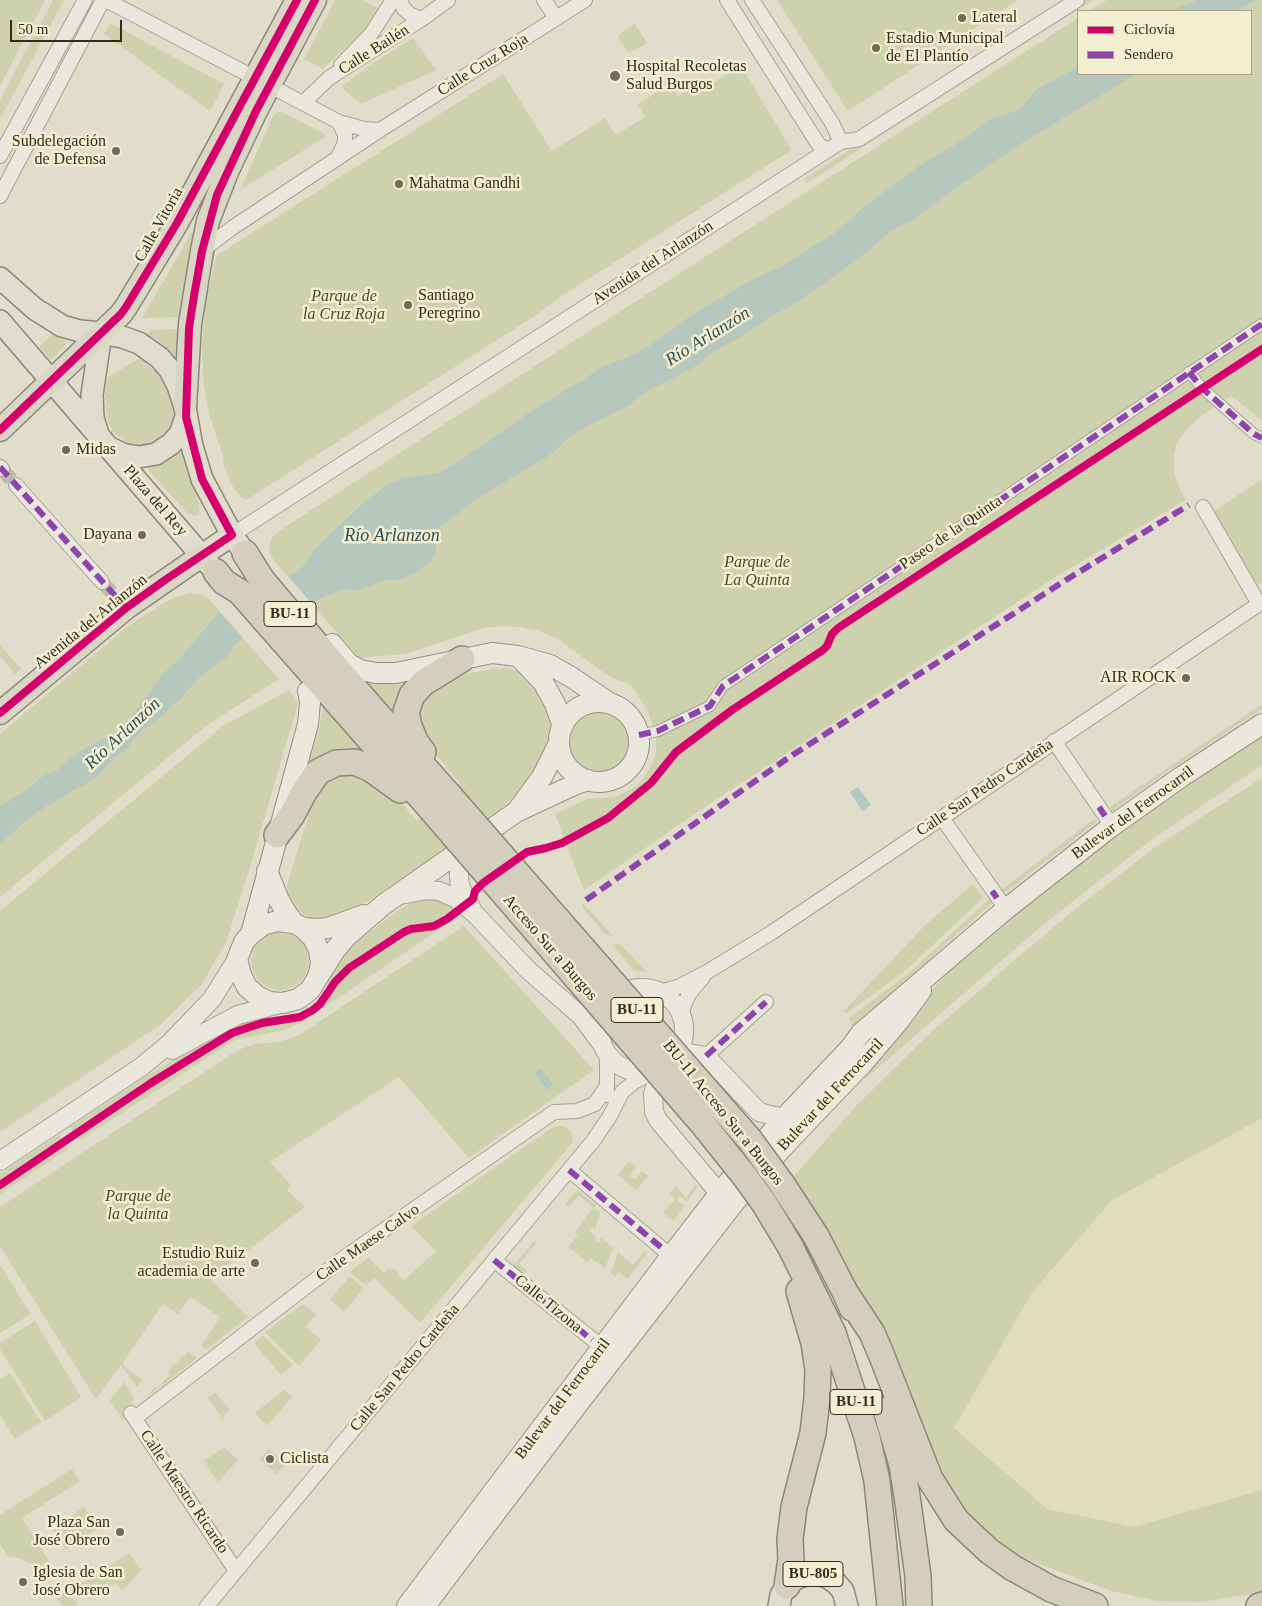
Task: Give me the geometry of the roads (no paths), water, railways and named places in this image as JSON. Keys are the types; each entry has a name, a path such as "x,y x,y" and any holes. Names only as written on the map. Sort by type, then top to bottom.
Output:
{"highway":[{"name":"Calle Vitoria","path":"186,412 190,324 202,251 217,195 297,0"},
{"name":"Calle Vitoria","path":"0,430 121,314 145,278 262,82 315,0"},
{"name":"Acceso Sur a Burgos","path":"239,544 329,678 435,797 686,1106 697,1133 785,1248"},
{"name":"Avenida del Arlanzón","path":"0,713 121,604 214,570"},
{"path":"214,570 230,599 329,678"},
{"path":"277,834 292,815 304,792 318,772 336,763 354,762 371,769 402,792 435,797 431,764 416,743 408,726 406,712 412,695 423,683 462,658"},
{"name":"BU-11 Acceso Sur a Burgos","path":"435,797 750,1140 816,1236 845,1292 863,1335 900,1458 918,1576 919,1606"},
{"path":"783,1596 791,1559 790,1539 794,1507 813,1433 818,1398 818,1370 808,1319 785,1248"},
{"name":"BU-11","path":"785,1248 832,1333 867,1437 877,1481 888,1568 890,1606"},
{"path":"845,1292 872,1334 930,1479 956,1520 989,1551 1013,1568 1051,1589 1095,1606"}],"main road":[{"path":"0,278 23,300 59,324 80,332 101,333 139,343 160,358 170,370 178,386 186,412 192,446 202,478 239,544 214,570"},
{"name":"Plaza del Rey","path":"0,321 214,570"},
{"name":"Plaza del Rey","path":"101,333 92,396 93,418 103,441 125,455 139,457 156,454 171,444 180,434 186,412"},
{"path":"251,934 308,724 310,702 329,678 360,670 389,673 492,653 518,656 550,665 626,712 637,726 639,744 634,761 622,774 606,781 588,780 575,774 565,763 562,756 561,734 555,704 543,682 518,656"},
{"path":"516,812 542,776 571,714 583,706 597,702 611,704"},
{"name":"Bulevar del Ferrocarril","path":"407,1606 602,1347 666,1252 720,1194 784,1118 851,1047 860,1034 939,967 956,950 1112,826 1181,777 1262,724"},
{"path":"389,901 361,916 335,926 318,929 277,921 263,925 244,942 238,959 241,975 247,987 257,996 269,1002 283,1003 298,999 310,990 340,943 358,925 389,901 516,812 588,780"},
{"path":"267,871 287,914 313,938 319,950 321,963 318,977"},
{"name":"Bulevar del Ferrocarril","path":"425,1606 580,1400 759,1173 898,1022 939,967"},
{"name":"BU-805","path":"783,1596 795,1579 806,1575 822,1575 836,1582 850,1604"}],"street":[{"path":"0,156 85,0"},
{"path":"0,196 6,169 45,110 104,0 339,122 364,130 380,130"},
{"path":"329,78 371,34 393,0"},
{"path":"400,0 404,9 411,15 422,19"},
{"name":"Calle Bailén","path":"303,103 329,78 422,19 448,0"},
{"path":"544,0 556,18"},
{"name":"Calle Cruz Roja","path":"202,251 232,228 380,130 585,0"},
{"path":"727,0 819,145 828,150"},
{"path":"752,0 832,123 841,142"},
{"name":"Avenida del Arlanzón","path":"239,544 828,150 841,142 859,139 1077,0"},
{"path":"30,101 45,110"},
{"path":"338,159 345,142 345,135 339,122"},
{"name":"Paseo de la Quinta","path":"639,735 658,731 710,706 723,686 1262,324"},
{"path":"1189,372 1202,388 1254,434 1262,438"},
{"path":"16,485 102,582"},
{"path":"1203,507 1260,603"},
{"name":"Calle San Pedro Cardeña","path":"659,992 678,987 707,972 771,933 1260,603"},
{"path":"1054,741 1112,826"},
{"path":"942,818 1006,909"},
{"path":"469,846 459,865 458,877 464,896 475,914"},
{"path":"389,901 416,891 427,890 439,891 457,899 475,914 528,970 581,1016 616,1062 627,1069 640,1071 664,1065 689,1053 706,1056 759,1112 784,1118 796,1118 806,1114 846,1073 863,1062"},
{"path":"141,1068 191,1023 212,999 238,959"},
{"name":"Calle San Pedro Cardeña","path":"682,1015 689,994 707,972"},
{"path":"551,990 585,996 616,996 640,989 659,992 670,1000 682,1015 685,1036 681,1048 664,1065 658,1078 654,1094 654,1112 658,1120 720,1194"},
{"path":"602,1128 607,1086 600,1020 603,1012 616,996"},
{"path":"706,1056 766,1002"},
{"path":"0,1161 141,1068 223,1022 238,1015 283,1003"},
{"name":"Calle San Pedro Cardeña","path":"207,1606 569,1170 602,1128 622,1092 634,1082 664,1065"},
{"name":"Calle Maese Calvo","path":"133,1415 345,1257 554,1112 577,1111 595,1104 607,1086"},
{"path":"569,1170 666,1252"},
{"name":"Bulevar del Ferrocarril","path":"646,1316 649,1303 717,1215 723,1202 720,1194"},
{"name":"Calle Tizona","path":"494,1260 602,1347"},
{"name":"Calle Maestro Ricardo","path":"133,1415 236,1571"}],"water":[{"path":"1197,0 1255,0 1240,10 1172,10"},
{"name":"Río Arlanzon","path":"1077,68 1077,75 1134,75 1019,145 961,184 914,220 892,230 867,252 788,308 771,316 742,336 708,355 698,365 642,394 628,406 585,427 569,437 553,453 481,496 440,527 435,533 436,551 432,560 417,572 399,580 386,580 355,591 345,589 318,599 240,640 232,647 227,657 199,678 164,715 142,731 128,748 114,758 101,773 31,816 0,844 0,806 27,790 43,776 57,770 77,753 118,731 128,722 162,675 182,656 218,613 296,572 306,564 310,555 321,543 360,506 387,485 403,478 438,473 464,458 539,406 602,367 646,348 692,315 750,281 781,267 839,230 859,211 917,167 958,143 993,118 1019,110 1037,89"},
{"path":"858,787 871,805 862,811 850,792"},
{"path":"538,1069 542,1069 553,1085 547,1090 535,1074"}],"tunnel":[{"path":"2,469 16,485"},
{"path":"102,582 117,598"}],"place":[{"name":"Lateral","path":"962,18"},
{"name":"Estadio Municipal de El Plantío","path":"876,48"},
{"name":"Hospital Recoletas Salud Burgos","path":"615,76"},
{"name":"Subdelegación de Defensa","path":"116,151"},
{"name":"Mahatma Gandhi","path":"399,184"},
{"name":"Santiago Peregrino","path":"408,305"},
{"name":"Midas","path":"66,450"},
{"name":"Dayana","path":"142,535"},
{"name":"AIR ROCK","path":"1186,678"},
{"name":"Estudio Ruiz academia de arte","path":"255,1263"},
{"name":"Ciclista","path":"270,1459"},
{"name":"Plaza San José Obrero","path":"120,1532"},
{"name":"Iglesia de San José Obrero","path":"23,1582"}],"park label":[{"name":"Parque de la Cruz Roja","path":"344,306"},
{"name":"Parque de La Quinta","path":"757,572"},
{"name":"Parque de la Quinta","path":"138,1206"}],"water label":[{"name":"Río Arlanzón","path":"708,337"},
{"name":"Río Arlanzón","path":"123,734"}]}
